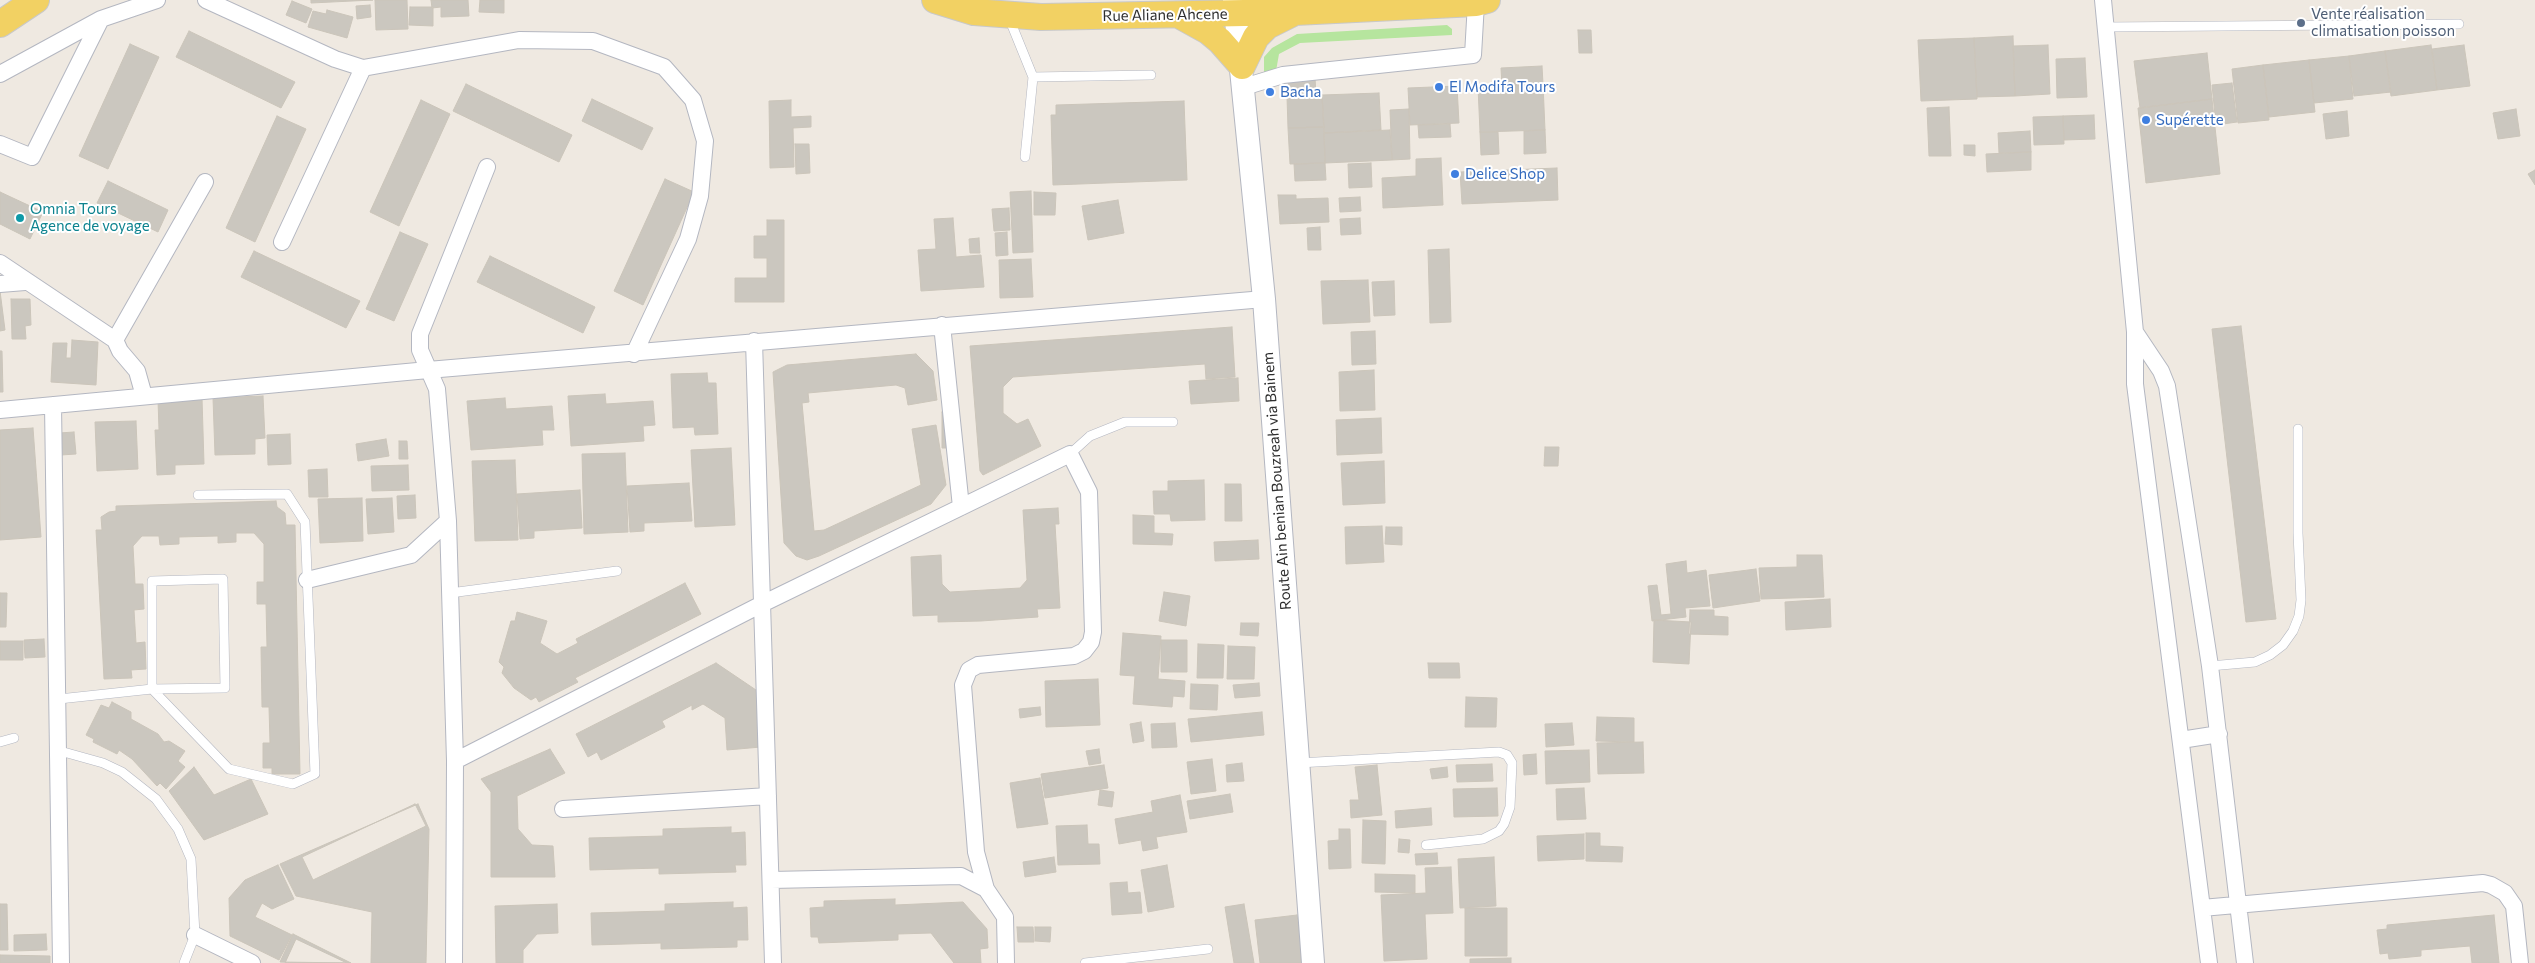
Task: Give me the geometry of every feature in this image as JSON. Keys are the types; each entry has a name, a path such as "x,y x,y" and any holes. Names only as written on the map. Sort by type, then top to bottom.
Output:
{"main road":[{"path":"0,24 36,0"},
{"name":"Rue Aliane Ahcene","path":"935,0 974,12 1041,17 1178,14 1235,7 1295,12 1481,1"},
{"name":"Route Ain benian Bouzreah via Bainem","path":"1235,7 1264,299 1314,963"},
{"path":"1243,76 1256,38 1267,26 1280,17 1295,12"},
{"path":"1178,14 1208,30 1220,41 1243,76"}],"street":[{"path":"0,74 101,19 157,0"},
{"path":"206,0 335,58 363,68 519,40 593,41 664,67 693,100 705,142 700,196 688,239 634,354"},
{"path":"2103,0 2135,332 2135,384 2210,963"},
{"path":"1243,76 1284,75 1473,55 1481,1"},
{"path":"0,144 32,157 101,19"},
{"path":"282,242 363,68"},
{"path":"454,963 455,761 448,521 437,388 420,350 420,334 487,167"},
{"path":"115,340 205,182"},
{"path":"0,263 25,282 115,340 120,351 137,371 144,396"},
{"path":"0,284 25,282"},
{"path":"0,410 428,370 634,354 754,341 1264,299"},
{"path":"942,325 961,507"},
{"path":"2135,332 2161,371 2167,386 2210,666 2245,963"},
{"path":"754,341 773,963"},
{"path":"53,406 60,751 61,963"},
{"path":"455,761 762,604 1070,454 1089,492 1093,632 1091,642 1084,651 1074,656 978,665 966,675 963,685 976,852 986,889 1005,917 1006,963"},
{"path":"307,580 411,555 448,521"},
{"path":"2181,740 2219,734"},
{"path":"563,809 768,796"},
{"path":"770,880 961,876 986,889"},
{"path":"2202,908 2483,883 2505,893 2514,906 2520,963"},
{"path":"195,935 252,963"}],"lane":[{"path":"1008,16 1033,77 1024,157"},
{"path":"2106,27 2460,24"},
{"path":"1033,77 1152,75"},
{"path":"1070,454 1090,436 1124,422 1173,422"},
{"path":"2210,666 2255,662 2270,655 2283,644 2293,631 2299,616 2301,600 2298,533 2298,429"},
{"path":"59,699 152,690 225,688 222,579 152,581 152,690 229,769 293,784 315,774 305,522 287,494 198,495"},
{"path":"450,593 617,571"},
{"path":"0,742 14,738"},
{"path":"60,751 102,763 122,772 156,799 170,815 182,836 191,859 195,935 184,963"},
{"path":"1298,763 1499,752 1508,755 1512,763 1510,807 1504,824 1499,831 1483,839 1426,845"},
{"path":"1085,963 1208,949"}],"green space":[{"path":"1447,25 1452,29 1452,35 1300,43 1279,54 1276,71 1264,72 1264,57 1272,48 1297,34"}],"building":[{"path":"311,0 373,0 311,3"},
{"path":"375,0 407,0 408,29 376,30"},
{"path":"431,0 468,0 469,16 441,17 441,7 432,8"},
{"path":"480,0 504,0 504,13 479,12"},
{"path":"292,1 312,9 306,23 286,15"},
{"path":"370,5 371,17 357,19 356,6"},
{"path":"410,7 433,7 433,26 409,25"},
{"path":"327,10 353,17 347,38 308,27 313,11 326,14"},
{"path":"1578,30 1591,30 1592,53 1579,53"},
{"path":"189,31 295,82 281,108 176,57"},
{"path":"2013,36 2015,96 1977,97 1974,38"},
{"path":"1974,38 1977,99 1921,101 1918,40"},
{"path":"130,44 159,57 108,169 79,156"},
{"path":"2048,45 2050,94 2015,96 2013,46"},
{"path":"2431,45 2437,90 2391,96 2385,51"},
{"path":"2464,45 2470,86 2437,90 2432,49"},
{"path":"2385,51 2391,92 2354,96 2349,56"},
{"path":"2207,53 2212,99 2140,108 2134,61"},
{"path":"2349,56 2353,99 2314,103 2309,60"},
{"path":"2085,58 2087,97 2057,98 2056,59"},
{"path":"2309,60 2315,112 2269,117 2263,65"},
{"path":"2263,65 2269,120 2238,123 2232,69"},
{"path":"1542,66 1543,84 1502,86 1501,68"},
{"path":"1288,78 1315,78 1316,94 1289,95"},
{"path":"2232,83 2237,122 2216,125 2212,85"},
{"path":"466,84 572,135 559,162 453,111"},
{"path":"1543,84 1545,130 1480,132 1478,87"},
{"path":"1457,86 1459,123 1410,125 1408,88"},
{"path":"1379,93 1381,130 1324,133 1322,95"},
{"path":"1322,95 1324,127 1288,128 1287,97"},
{"path":"592,99 653,128 642,150 582,121"},
{"path":"2212,99 2220,174 2146,183 2138,108"},
{"path":"421,100 450,114 399,226 370,212"},
{"path":"791,100 791,117 811,116 811,127 793,128 794,167 770,168 769,101"},
{"path":"1184,101 1187,180 1053,185 1051,115 1056,115 1056,105"},
{"path":"1949,107 1951,156 1929,156 1927,108"},
{"path":"1409,109 1410,159 1392,160 1390,110"},
{"path":"2516,109 2520,136 2498,139 2493,113"},
{"path":"2347,111 2349,136 2326,139 2323,114"},
{"path":"2094,115 2095,139 2064,140 2063,116"},
{"path":"277,116 306,129 255,242 226,228"},
{"path":"2063,116 2064,144 2034,145 2033,117"},
{"path":"1450,124 1451,137 1419,138 1418,125"},
{"path":"1324,127 1325,163 1290,164 1288,128"},
{"path":"1390,130 1392,160 1325,163 1324,133"},
{"path":"1545,130 1546,153 1524,154 1524,131"},
{"path":"2030,131 2031,152 1999,153 1998,133"},
{"path":"1480,132 1498,132 1499,154 1481,155"},
{"path":"795,144 809,144 810,173 796,174"},
{"path":"1964,145 1975,145 1975,156 1964,155"},
{"path":"2031,152 2031,170 1987,172 1986,154"},
{"path":"1441,158 1443,205 1383,208 1382,178 1416,176 1416,159"},
{"path":"1325,163 1326,180 1295,181 1294,164"},
{"path":"1371,163 1372,187 1349,188 1348,164"},
{"path":"1557,168 1558,200 1462,204 1460,172"},
{"path":"2535,170 2535,185 2528,174"},
{"path":"665,179 694,192 643,305 614,291"},
{"path":"108,181 168,210 158,232 97,203"},
{"path":"1031,191 1033,252 1013,253 1010,192"},
{"name":"Omnia Tours Agence de voyage","path":"0,192 43,212 30,239 0,224"},
{"path":"1034,192 1056,193 1055,215 1034,215"},
{"path":"1278,195 1296,195 1296,199 1328,198 1329,222 1280,224"},
{"path":"1360,197 1361,211 1340,212 1339,198"},
{"path":"1118,200 1124,233 1088,240 1082,206"},
{"path":"1009,208 1010,230 994,231 992,209"},
{"path":"953,218 956,257 981,255 984,287 921,291 918,250 936,249 934,219"},
{"path":"1360,218 1361,234 1341,235 1340,219"},
{"path":"767,220 784,220 784,302 735,302 735,278 767,278 767,258 754,258 754,236 767,236"},
{"path":"1320,227 1321,250 1308,250 1307,228"},
{"path":"400,232 428,244 394,321 366,309"},
{"path":"1007,232 1008,255 996,256 995,233"},
{"path":"979,238 980,253 970,253 969,239"},
{"path":"1449,249 1451,322 1430,323 1428,250"},
{"path":"254,251 360,301 346,328 241,277"},
{"path":"490,256 595,307 583,333 477,282"},
{"path":"1031,259 1033,297 1000,298 999,260"},
{"path":"1368,280 1370,322 1323,324 1321,281"},
{"path":"1394,281 1395,315 1374,316 1372,282"},
{"path":"0,291 5,330 0,331"},
{"path":"11,299 30,299 31,325 25,326 26,339 12,339"},
{"path":"2241,326 2276,619 2246,622 2212,329"},
{"path":"1232,327 1235,377 1206,379 1205,364 1013,377 1003,387 1003,413 1017,424 1028,419 1041,446 983,475 980,471 970,346"},
{"path":"1375,331 1376,364 1352,365 1351,332"},
{"path":"72,340 98,342 96,385 51,382 53,343 67,343 66,358 71,358"},
{"path":"0,351 2,351 3,392 0,392"},
{"path":"916,354 933,371 937,400 908,405 905,388 896,385 808,393 809,402 802,403 814,531 824,530 921,485 912,429 936,425 946,485 931,504 819,556 807,560 796,556 784,543 773,372 787,365"},
{"path":"1374,370 1375,410 1340,411 1339,372"},
{"path":"707,373 708,383 716,383 718,434 695,435 694,427 673,428 671,374"},
{"path":"1238,378 1239,401 1191,404 1189,381"},
{"path":"605,394 606,404 653,401 655,425 643,426 644,441 571,446 568,396"},
{"path":"263,396 265,438 255,439 255,454 215,455 213,398"},
{"path":"202,398 204,464 175,465 175,474 157,475 155,430 159,430 158,400"},
{"path":"505,398 506,409 552,406 554,430 542,430 543,445 471,450 467,401"},
{"path":"942,412 957,412 946,426 946,448 942,448"},
{"path":"1381,418 1382,453 1337,455 1336,420"},
{"path":"136,421 138,469 97,471 95,422"},
{"path":"33,428 41,537 0,540 0,430"},
{"path":"74,432 76,454 61,455 59,433"},
{"path":"290,434 291,464 268,465 267,435"},
{"path":"386,439 389,456 358,461 356,444"},
{"path":"399,441 407,441 408,459 399,459"},
{"path":"1545,447 1559,447 1558,466 1544,466"},
{"path":"731,448 735,525 695,527 691,450"},
{"path":"625,453 628,532 584,534 582,454"},
{"path":"515,460 518,540 475,541 472,461"},
{"path":"1384,461 1385,503 1343,505 1341,463"},
{"path":"408,465 409,490 372,491 371,466"},
{"path":"327,469 328,497 309,497 308,470"},
{"path":"1204,480 1205,520 1171,521 1170,514 1154,514 1153,491 1168,491 1168,481"},
{"path":"689,483 692,521 644,523 644,531 630,532 627,486"},
{"path":"1225,484 1241,484 1242,521 1225,521"},
{"path":"580,490 582,528 534,531 534,538 520,539 517,494"},
{"path":"415,495 416,518 398,519 397,496"},
{"path":"362,498 363,541 320,543 318,499"},
{"path":"392,498 394,532 368,534 366,499"},
{"path":"276,501 277,507 285,513 286,525 295,525 300,774 272,774 272,768 263,768 263,743 270,743 269,707 262,707 261,647 267,647 266,604 257,604 257,582 264,582 264,544 254,533 236,533 236,542 218,543 218,536 179,537 179,544 160,545 159,536 142,536 133,546 135,584 143,584 144,609 134,610 136,643 145,642 146,669 131,670 132,678 104,679 96,530 102,530 101,517 109,512 116,511 116,506"},
{"path":"1058,508 1059,524 1055,524 1060,608 1037,609 1038,617 981,621 938,622 938,615 913,616 911,557 941,555 942,584 950,592 1020,588 1027,580 1023,510"},
{"path":"1133,515 1154,516 1154,533 1173,534 1172,545 1133,544"},
{"path":"1382,526 1384,562 1346,564 1345,527"},
{"path":"1386,527 1402,527 1402,545 1385,544"},
{"path":"1258,540 1259,559 1215,561 1214,542"},
{"path":"1797,555 1822,555 1824,597 1761,599 1759,568 1797,567"},
{"path":"1686,561 1687,573 1706,570 1710,606 1685,608 1686,617 1652,621 1648,586 1657,585 1661,615 1671,614 1666,564"},
{"path":"1756,569 1760,601 1713,608 1709,575"},
{"path":"685,583 701,614 575,678 578,682 539,702 536,697 531,700 514,688 502,673 504,667 499,662 511,621 515,621 517,612 547,621 540,643 557,654 578,643 576,639"},
{"path":"1164,592 1190,596 1186,626 1159,621"},
{"path":"0,593 7,593 6,627 0,627"},
{"path":"1830,599 1831,627 1786,630 1785,602"},
{"path":"1690,610 1714,610 1714,616 1728,617 1728,635 1689,634"},
{"path":"1654,620 1691,622 1689,664 1653,662"},
{"path":"1241,623 1259,623 1258,636 1240,635"},
{"path":"1123,633 1161,636 1158,679 1185,681 1184,697 1173,696 1172,707 1133,704 1135,676 1120,675"},
{"path":"44,639 45,657 25,658 24,640"},
{"path":"1161,640 1187,640 1187,672 1161,672"},
{"path":"0,641 23,641 23,660 0,660"},
{"path":"1198,644 1224,645 1223,678 1197,678"},
{"path":"1228,646 1255,647 1254,679 1227,679"},
{"path":"716,663 756,690 761,747 727,750 725,718 703,704 692,710 692,705 662,721 665,727 601,760 597,752 588,757 576,734"},
{"path":"1428,663 1459,663 1460,678 1429,678"},
{"path":"1098,679 1100,725 1046,727 1045,681"},
{"path":"1259,683 1260,696 1235,698 1233,685"},
{"path":"1191,684 1218,685 1217,710 1190,709"},
{"path":"1466,697 1497,698 1496,727 1465,727"},
{"path":"112,702 131,712 131,719 158,734 164,742 169,741 185,751 178,761 185,767 166,789 160,783 157,786 132,759 119,750 117,754 93,742 94,739 86,735 101,705 109,708"},
{"path":"1040,707 1041,715 1020,718 1019,709"},
{"path":"1262,712 1264,735 1191,742 1188,719"},
{"path":"1597,717 1634,718 1634,742 1596,741"},
{"path":"1141,722 1144,741 1133,743 1130,724"},
{"path":"1175,723 1177,747 1152,748 1151,724"},
{"path":"1572,723 1574,745 1546,747 1545,724"},
{"path":"1643,742 1644,773 1598,774 1597,743"},
{"path":"550,749 565,773 517,796 518,829 532,845 553,846 555,877 491,877 491,792 481,779"},
{"path":"1099,749 1101,763 1089,765 1086,751"},
{"path":"1589,750 1590,782 1546,784 1545,751"},
{"path":"1536,754 1537,774 1524,775 1523,755"},
{"path":"1212,759 1216,791 1191,794 1187,762"},
{"path":"1242,763 1244,781 1227,782 1226,765"},
{"path":"1492,764 1493,781 1457,782 1456,765"},
{"path":"1104,765 1108,788 1045,798 1041,774"},
{"path":"1377,765 1382,815 1351,818 1350,800 1359,800 1355,767"},
{"path":"194,767 214,795 251,779 268,814 204,840 169,791"},
{"path":"1447,767 1448,777 1432,779 1430,769"},
{"path":"1040,778 1048,824 1017,828 1010,783"},
{"path":"1497,788 1498,816 1454,817 1453,789"},
{"path":"1584,788 1586,819 1557,820 1556,789"},
{"path":"1100,790 1114,792 1112,807 1098,805"},
{"path":"1230,794 1233,812 1190,819 1187,801"},
{"path":"1180,795 1187,832 1156,837 1158,848 1143,851 1141,840 1119,844 1115,819 1153,812 1151,801"},
{"path":"415,804 426,826 313,880 302,857"},
{"path":"418,804 429,829 426,963 371,963 372,912 296,896 280,864"},
{"path":"1431,808 1432,825 1396,828 1395,811"},
{"path":"1363,820 1386,821 1385,864 1362,863"},
{"path":"1087,825 1088,844 1099,844 1100,864 1058,865 1056,826"},
{"path":"731,827 731,833 745,832 746,865 735,865 736,872 659,874 659,868 590,870 589,838 663,836 663,829"},
{"path":"1339,829 1350,829 1351,868 1329,869 1328,841 1339,840"},
{"path":"1586,833 1600,833 1600,846 1623,847 1622,862 1586,861"},
{"path":"1584,834 1584,859 1538,861 1537,836"},
{"path":"1399,839 1410,840 1409,853 1398,852"},
{"path":"1437,853 1438,864 1416,865 1415,854"},
{"path":"1054,857 1056,872 1025,877 1023,862"},
{"path":"1494,857 1496,906 1460,908 1458,859"},
{"path":"278,865 294,899 272,909 262,903 255,917 292,935 279,960 230,936 229,898 245,880"},
{"path":"1167,865 1174,907 1148,912 1141,870"},
{"path":"1451,867 1453,913 1425,914 1427,959 1384,961 1381,895 1426,893 1425,868"},
{"path":"1375,874 1415,875 1415,893 1375,892"},
{"path":"1127,882 1128,893 1140,892 1142,913 1112,915 1110,883"},
{"path":"895,899 895,905 963,902 987,929 988,948 980,949 981,963 954,963 931,933 898,934 898,940 819,943 818,937 811,937 810,908 824,907 824,901"},
{"path":"733,902 733,908 747,907 748,940 737,940 737,947 661,949 661,943 592,945 591,913 665,911 665,904"},
{"path":"0,904 7,904 8,950 0,950"},
{"path":"557,904 558,933 537,934 523,950 523,963 496,963 495,906"},
{"path":"1244,904 1254,963 1234,963 1225,907"},
{"path":"1465,908 1507,908 1507,956 1465,956"},
{"path":"1297,915 1304,963 1260,963 1255,920"},
{"path":"2494,915 2499,963 2472,963 2470,946 2421,950 2421,956 2389,959 2388,953 2380,954 2377,930 2387,929 2387,925"},
{"path":"1017,927 1033,927 1034,942 1018,942"},
{"path":"1035,927 1051,927 1050,942 1035,941"},
{"path":"46,934 47,950 14,951 14,935"},
{"path":"293,934 351,963 280,962"},
{"path":"296,939 347,963 285,963"},
{"path":"0,955 50,956 50,963 0,963"},
{"path":"1511,958 1511,963 1470,963 1470,959"}],"place":[{"name":"Vente réalisation climatisation poisson","path":"2301,23"},
{"name":"El Modifa Tours","path":"1439,87"},
{"name":"Bacha","path":"1270,92"},
{"name":"Supérette","path":"2146,120"},
{"name":"Delice Shop","path":"1455,174"},
{"name":"Omnia Tours Agence de voyage","path":"20,218"}]}
